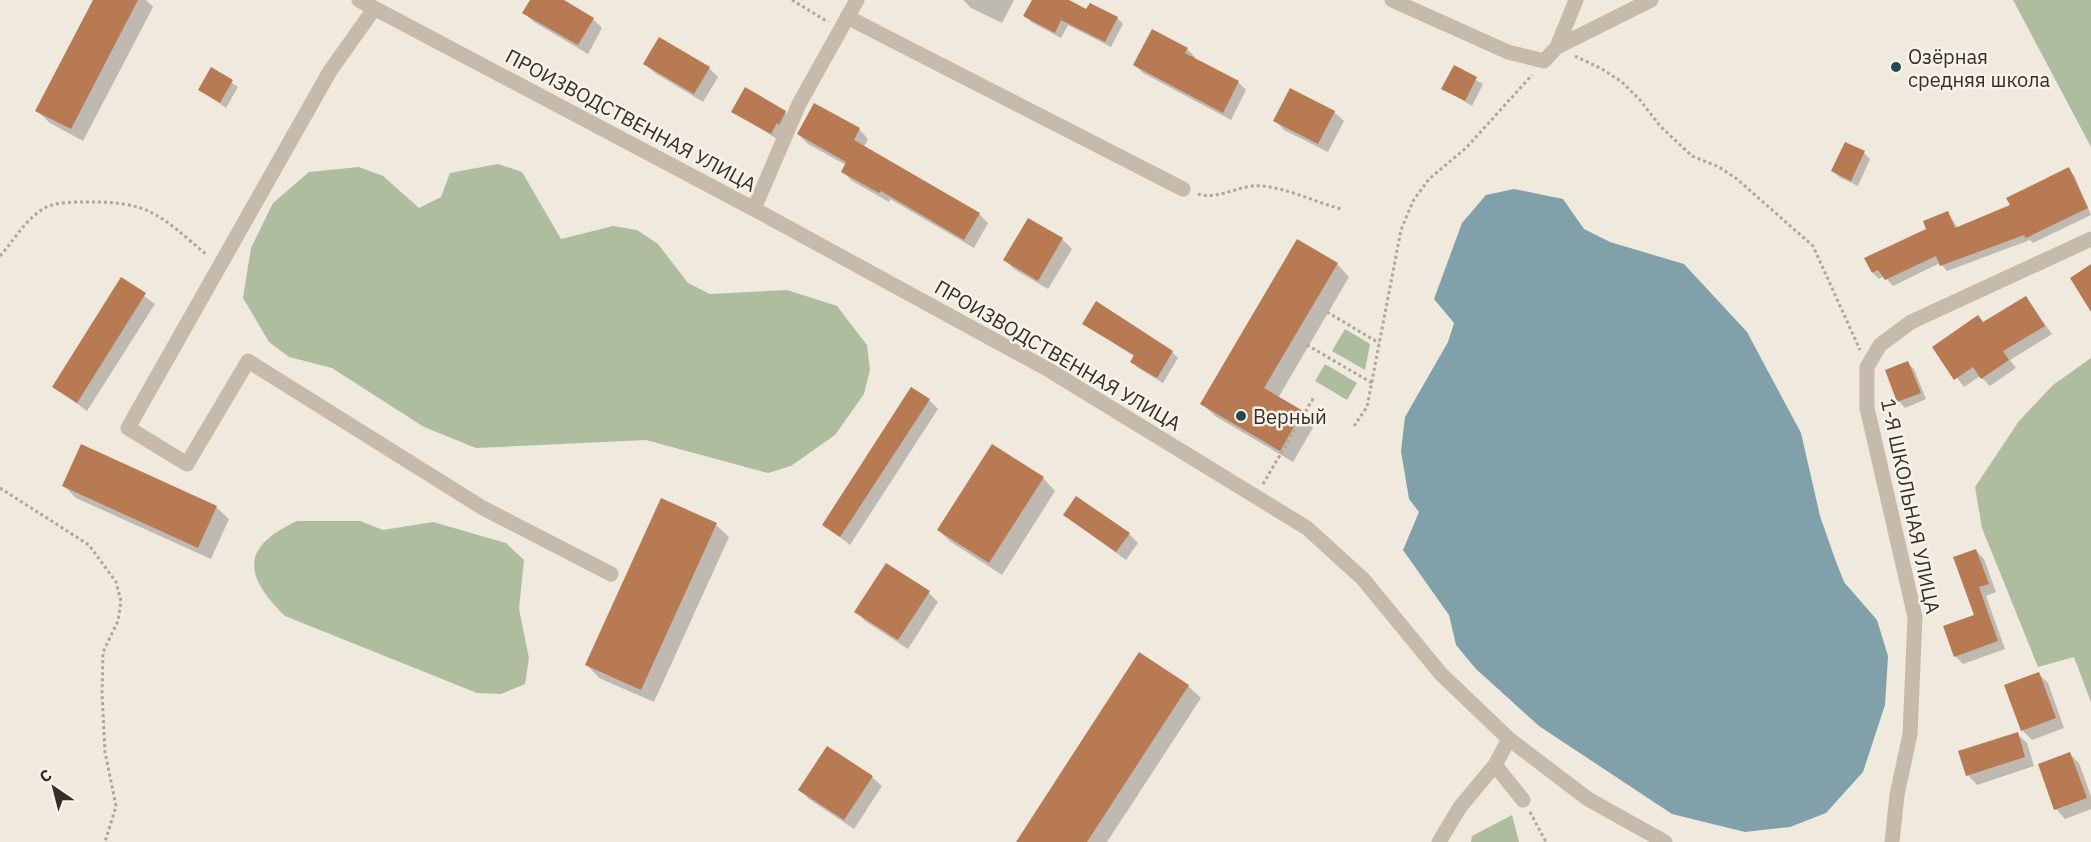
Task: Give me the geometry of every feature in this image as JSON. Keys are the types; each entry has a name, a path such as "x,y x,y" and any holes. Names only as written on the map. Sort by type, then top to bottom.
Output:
{"street":[{"name":"ПРОИЗВОДСТВЕННАЯ УЛИЦА","path":"359,0 754,209 1049,370 1307,528 1345,560 1440,674 1509,739 1588,799 1665,842"},
{"path":"754,209 800,104 857,0"},
{"path":"1392,0 1508,52 1544,61 1557,47 1651,0"},
{"path":"1557,47 1576,0"},
{"path":"374,9 330,71 128,429 187,464 248,361 483,508 611,574"},
{"path":"843,23 1184,189"},
{"path":"1867,367 1880,345 1911,322 2091,238"},
{"name":"1-Я ШКОЛЬНАЯ УЛИЦА","path":"1867,367 1867,408 1915,618 1910,734 1897,795 1892,842"},
{"path":"1439,842 1460,807 1495,765 1509,739"},
{"path":"1495,765 1523,801"}],"path":[{"path":"792,0 843,23"},
{"path":"1557,47 1602,69 1622,82 1641,100 1660,126 1692,156 1719,167 1737,179 1813,246 1867,367"},
{"path":"1354,426 1367,407 1401,230 1413,201 1429,179 1466,148 1534,73"},
{"path":"1184,189 1205,196 1246,186 1263,186 1341,209"},
{"path":"0,256 26,221 46,206 110,201 139,206 171,222 219,265"},
{"path":"1327,312 1380,344"},
{"path":"1307,345 1372,383"},
{"path":"1256,496 1314,398"},
{"path":"0,488 89,545 116,582 121,601 118,621 103,652 102,693 105,752 116,806 105,842"},
{"path":"1523,801 1546,842"}],"green space":[{"path":"2013,0 2091,0 2091,147"},
{"path":"498,164 522,172 561,239 613,226 637,230 658,244 688,283 710,294 787,290 837,306 867,345 870,370 864,394 835,435 791,466 768,473 646,440 476,448 424,427 332,368 289,357 269,342 243,298 251,248 273,203 309,172 359,167 383,176 419,208 441,197 450,173"},
{"path":"1345,329 1370,344 1365,370 1332,351"},
{"path":"2091,358 2091,702 2074,657 2038,667 1982,528 1975,487 2019,421 2053,385"},
{"path":"1325,364 1357,383 1347,400 1315,381"},
{"path":"297,521 360,521 383,530 433,522 506,543 524,560 519,609 529,658 525,684 501,694 477,693 285,616 261,588 254,563 266,541"},
{"path":"1512,815 1519,842 1471,842 1472,836"}],"water":[{"path":"1514,189 1563,199 1584,229 1610,242 1684,264 1747,332 1801,433 1820,516 1835,559 1844,582 1877,620 1888,656 1885,705 1863,772 1826,813 1790,827 1745,832 1672,814 1539,726 1476,669 1456,645 1449,615 1403,550 1419,512 1409,499 1401,451 1405,417 1448,342 1454,323 1434,299 1462,223 1486,195"}],"building":[{"path":"93,0 138,0 71,129 35,111"},
{"path":"530,0 564,0 594,18 578,45 522,13"},
{"path":"1032,0 1069,0 1086,9 1090,3 1118,17 1105,42 1061,20 1055,33 1023,16"},
{"path":"1152,29 1188,48 1185,53 1239,81 1223,113 1133,65"},
{"path":"659,37 710,67 694,94 643,64"},
{"path":"1454,65 1477,77 1465,101 1441,89"},
{"path":"211,67 233,80 220,103 198,90"},
{"path":"745,87 786,111 771,134 731,112"},
{"path":"1290,88 1335,111 1318,144 1273,121"},
{"path":"814,103 860,128 854,140 980,213 964,240 881,191 879,193 841,172 846,162 797,134"},
{"path":"1845,142 1865,151 1851,181 1831,171"},
{"path":"2069,167 2088,208 2026,238 2024,235 1940,266 1936,256 1885,280 1878,270 1872,273 1864,258 1926,229 1923,221 1948,211 1955,228 2010,205 2006,198"},
{"path":"1028,218 1063,238 1038,281 1003,260"},
{"path":"1297,239 1338,263 1264,388 1303,411 1280,451 1200,404"},
{"path":"2091,264 2091,312 2070,278"},
{"path":"121,277 146,293 77,403 52,387"},
{"path":"2026,296 2045,326 2003,351 2009,360 1981,379 1973,367 1954,380 1932,347 1978,315 1983,322"},
{"path":"1096,301 1173,351 1157,378 1130,362 1134,355 1082,324"},
{"path":"1908,361 1921,393 1897,402 1885,370"},
{"path":"911,387 930,399 840,537 822,525"},
{"path":"81,444 217,506 198,548 62,486"},
{"path":"992,444 1044,477 989,563 937,530"},
{"path":"1076,496 1130,533 1116,552 1063,515"},
{"path":"661,498 717,523 641,690 585,665"},
{"path":"1976,549 1989,584 1979,587 1998,641 1954,657 1943,626 1974,615 1953,557"},
{"path":"886,563 930,591 898,640 854,612"},
{"path":"1139,652 1189,685 1087,842 1016,842"},
{"path":"2039,672 2056,718 2021,731 2004,685"},
{"path":"2018,732 2025,757 1966,776 1958,751"},
{"path":"827,746 873,776 844,820 798,790"},
{"path":"2070,752 2087,798 2054,810 2038,764"}],"place":[{"name":"Озёрная средняя школа","path":"1896,67"},
{"name":"Верный","path":"1241,416"}]}
